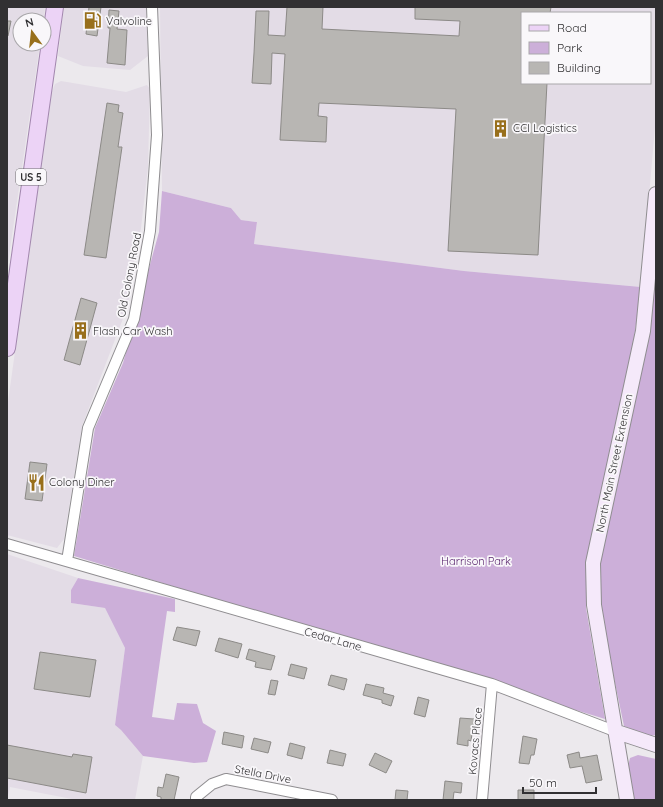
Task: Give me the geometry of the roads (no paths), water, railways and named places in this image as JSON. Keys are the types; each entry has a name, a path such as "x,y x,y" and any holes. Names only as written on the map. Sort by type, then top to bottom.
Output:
{"main road":[{"name":"US 5","path":"7,348 55,7"}],"street":[{"name":"Old Colony Road","path":"67,561 88,428 134,319 150,231 158,135 152,7"},
{"name":"North Main Street Extension","path":"627,800 617,732 594,605 593,563 643,331 656,194"},
{"name":"Cedar Lane","path":"7,544 492,684 617,732 656,745"},
{"name":"Kovacs Place","path":"482,800 492,684"},
{"name":"Stella Drive","path":"196,800 212,784 226,779 332,800"}],"place":[{"name":"Valvoline","path":"93,21"},
{"name":"CCI Logistics","path":"500,128"},
{"name":"Flash Car Wash","path":"80,331"},
{"name":"Colony Diner","path":"36,482"}],"park label":[{"name":"Harrison Park","path":"476,561"}]}
